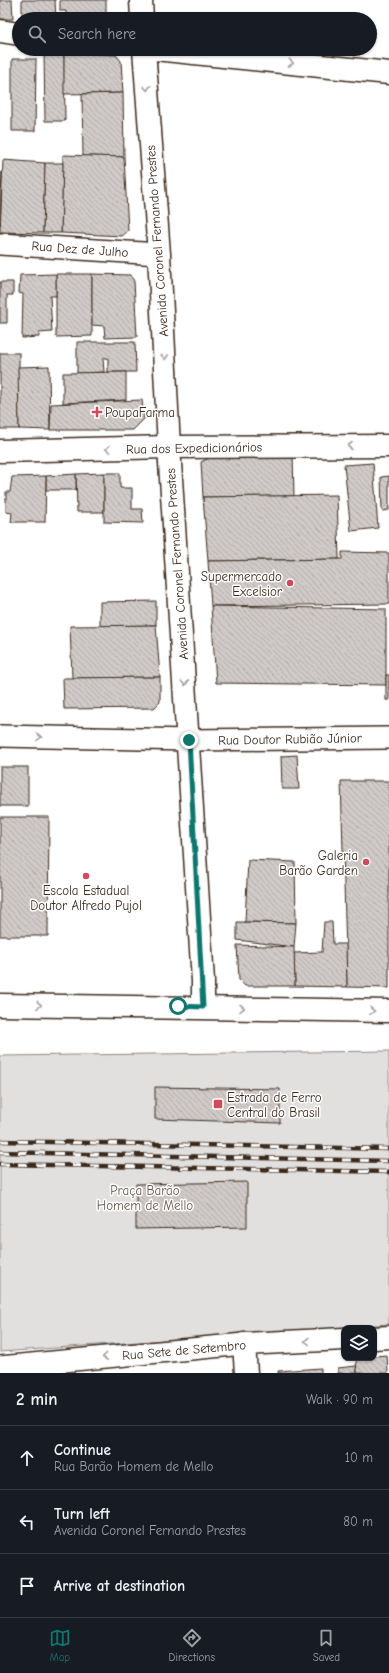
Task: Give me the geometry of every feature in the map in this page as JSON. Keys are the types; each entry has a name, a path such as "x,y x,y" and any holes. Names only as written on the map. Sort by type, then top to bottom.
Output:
{"street":[{"path":"141,0 142,12"},
{"path":"0,31 12,33"},
{"name":"Avenida Coronel Fernando Prestes","path":"145,56 159,254 169,447 189,740 203,1007"},
{"path":"223,56 389,73"},
{"name":"Rua Dez de Julho","path":"0,244 159,254"},
{"name":"Rua dos Expedicionários","path":"0,451 169,447 389,446"},
{"name":"Rua Doutor Rubião Júnior","path":"0,736 189,740 389,738"},
{"path":"0,1005 389,1011"},
{"path":"377,1338 389,1337"},
{"name":"Rua Sete de Setembro","path":"0,1367 244,1344 341,1339"},
{"path":"244,1344 246,1373"}],"green space":[{"name":"Praça Barão Homem de Mello","path":"389,1051 389,1324 341,1325 341,1327 0,1352 0,1056"}],"building":[{"path":"0,0 12,0 12,19 0,19"},
{"path":"22,0 55,0 56,12 22,12"},
{"path":"60,0 106,0 106,12 60,11"},
{"path":"44,56 64,56 65,121 45,121"},
{"path":"64,56 117,56 121,61 123,93 64,94"},
{"path":"12,59 36,59 35,131 12,131"},
{"path":"123,93 124,157 83,156 82,94"},
{"path":"63,155 124,157 128,231 122,236 61,233"},
{"path":"3,160 45,163 43,233 0,232"},
{"path":"45,163 63,163 61,233 43,233"},
{"path":"0,173 2,173 0,225"},
{"path":"56,274 92,274 92,336 56,337"},
{"path":"56,274 56,296 50,296 52,332 39,333 39,337 22,338 23,294 19,293 20,275"},
{"path":"92,274 130,275 134,281 137,337 105,338 104,326 92,325"},
{"path":"0,282 13,282 13,295 7,295 7,323 0,323"},
{"path":"77,342 135,342 136,372 108,372 108,358 103,358 104,372 77,373"},
{"path":"0,353 19,353 19,429 0,429"},
{"path":"49,366 50,430 19,429 18,367"},
{"path":"126,372 126,400 63,403 63,373"},
{"name":"PoupaFarma","path":"142,400 144,419 133,430 50,430 51,404"},
{"path":"293,454 294,496 203,497 201,462 215,455"},
{"path":"373,463 378,528 351,531 344,465"},
{"path":"104,473 104,512 77,512 76,474"},
{"path":"104,473 120,473 120,488 132,488 132,509 142,509 143,523 104,522"},
{"path":"76,474 76,490 46,490 46,476"},
{"path":"46,476 45,522 11,522 12,513 6,512 6,492 10,492 12,477"},
{"path":"389,476 389,510 382,511 381,477"},
{"path":"337,495 339,559 208,561 203,497"},
{"path":"342,552 389,553 389,604 211,606 208,561 342,559"},
{"path":"156,601 156,625 100,626 100,602"},
{"path":"211,606 386,609 386,685 216,683"},
{"path":"156,625 160,677 72,678 70,626"},
{"path":"386,675 389,675 389,700 386,700"},
{"path":"160,677 160,702 154,708 64,709 63,678"},
{"path":"297,755 299,789 282,789 281,756"},
{"path":"0,767 28,767 28,806 0,806"},
{"name":"Galeria Barão Garden","path":"341,781 389,781 389,988 347,987"},
{"path":"0,817 49,817 48,936 0,936"},
{"path":"248,860 295,862 296,923 245,922"},
{"path":"237,922 296,923 294,947 237,940"},
{"path":"324,922 332,922 333,944 346,944 347,987 295,986 294,953 322,952"},
{"path":"237,945 294,947 295,986 245,986 239,980"},
{"name":"Estrada de Ferro Central do Brasil","path":"155,1087 280,1089 280,1123 155,1119"},
{"path":"247,1182 247,1227 136,1229 136,1184"},
{"path":"387,1355 388,1373 357,1373 356,1361 377,1361 377,1356"},
{"path":"356,1366 357,1373 338,1373 338,1368"},
{"path":"321,1368 321,1373 278,1373 278,1371"}],"railway":[{"path":"0,1141 389,1149"},
{"path":"0,1152 389,1161"},
{"path":"0,1164 389,1172"}],"place":[{"name":"PoupaFarma","path":"97,412"},
{"name":"Supermercado Excelsior","path":"290,583"},
{"name":"Galeria Barão Garden","path":"366,862"},
{"name":"Escola Estadual Doutor Alfredo Pujol","path":"86,876"},
{"name":"Estrada de Ferro Central do Brasil","path":"218,1104"}],"route":[{"path":"178,1006 203,1007 203,981 189,740"}]}
